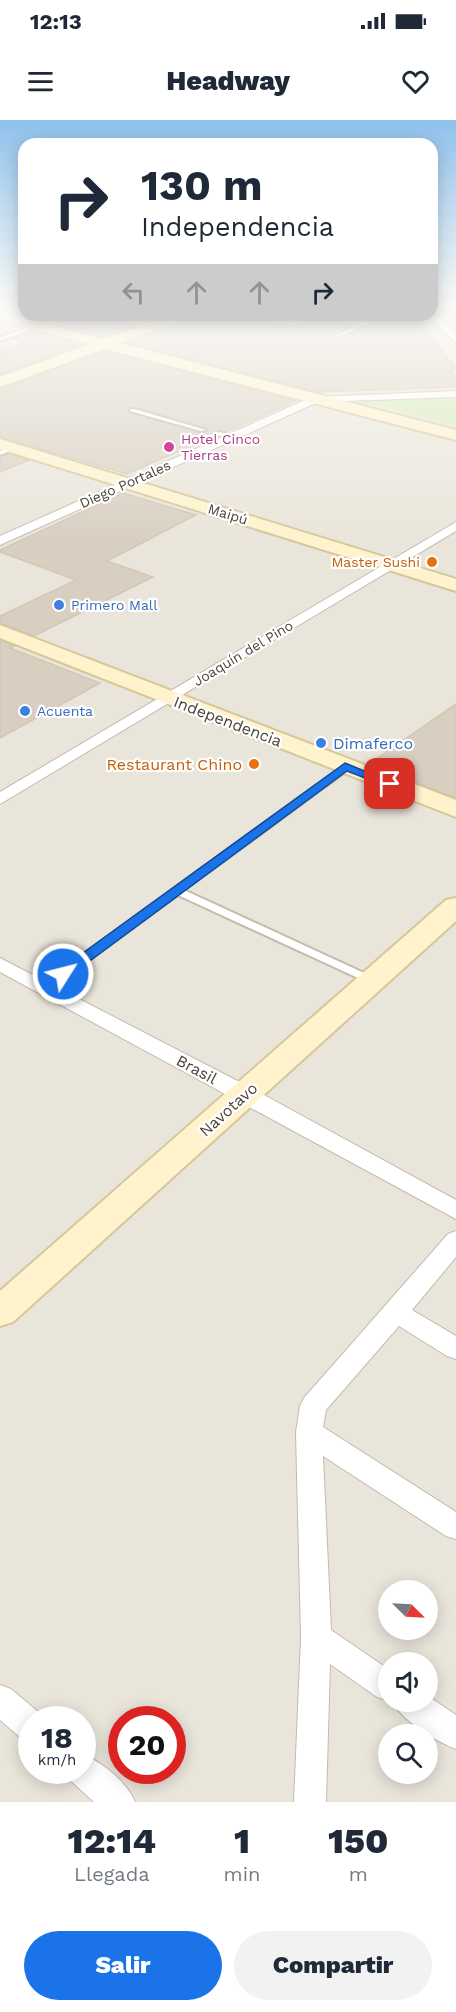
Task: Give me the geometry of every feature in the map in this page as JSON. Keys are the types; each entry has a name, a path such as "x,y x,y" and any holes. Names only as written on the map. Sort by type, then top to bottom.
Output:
{"street":[{"path":"268,386 456,435"},
{"path":"316,399 456,394"},
{"name":"Diego Portales","path":"0,541 225,436 316,399"},
{"name":"Maipú","path":"4,448 127,483 456,585"},
{"name":"Joaquín del Pino","path":"0,799 456,526"},
{"name":"Independencia","path":"0,631 456,809"},
{"name":"Navotavo","path":"0,1312 456,906"},
{"name":"Brasil","path":"0,964 245,1094 456,1211"},
{"path":"310,1802 316,1637 309,1432 314,1406 456,1240"},
{"path":"396,1312 456,1348"},
{"path":"309,1432 456,1527"},
{"path":"316,1637 378,1681"},
{"path":"0,1700 18,1715"},
{"path":"424,1712 456,1734"},
{"path":"96,1782 119,1802"}],"lane":[{"path":"132,410 203,430"},
{"path":"44,988 345,766"},
{"path":"177,891 373,981"}],"shaded area":[{"path":"0,386 456,386 456,1802 0,1802"}],"green space":[{"path":"456,396 456,426 377,405 349,404 347,401"}],"building":[{"path":"7,386 241,386 296,401 226,432 219,430 216,435 127,474 0,437 0,389","holes":["128,407 207,428 208,431 200,433 129,413"]},
{"path":"296,386 456,386 456,387 317,392"},
{"path":"9,454 29,460 0,472 0,457"},
{"path":"123,493 196,515 107,561 153,577 34,636 0,623 0,616 76,580 0,552 0,550"},
{"name":"Acuenta","path":"0,640 14,646 10,648 100,683 0,738"},
{"path":"456,704 456,798 369,764"}],"place":[{"name":"Hotel Cinco Tierras","path":"169,447"},
{"name":"Master Sushi","path":"432,562"},
{"name":"Primero Mall","path":"59,605"},
{"name":"Acuenta","path":"25,711"},
{"name":"Dimaferco","path":"321,743"},
{"name":"Restaurant Chino","path":"254,764"}],"route":[{"path":"63,974 345,766 390,784"}]}
